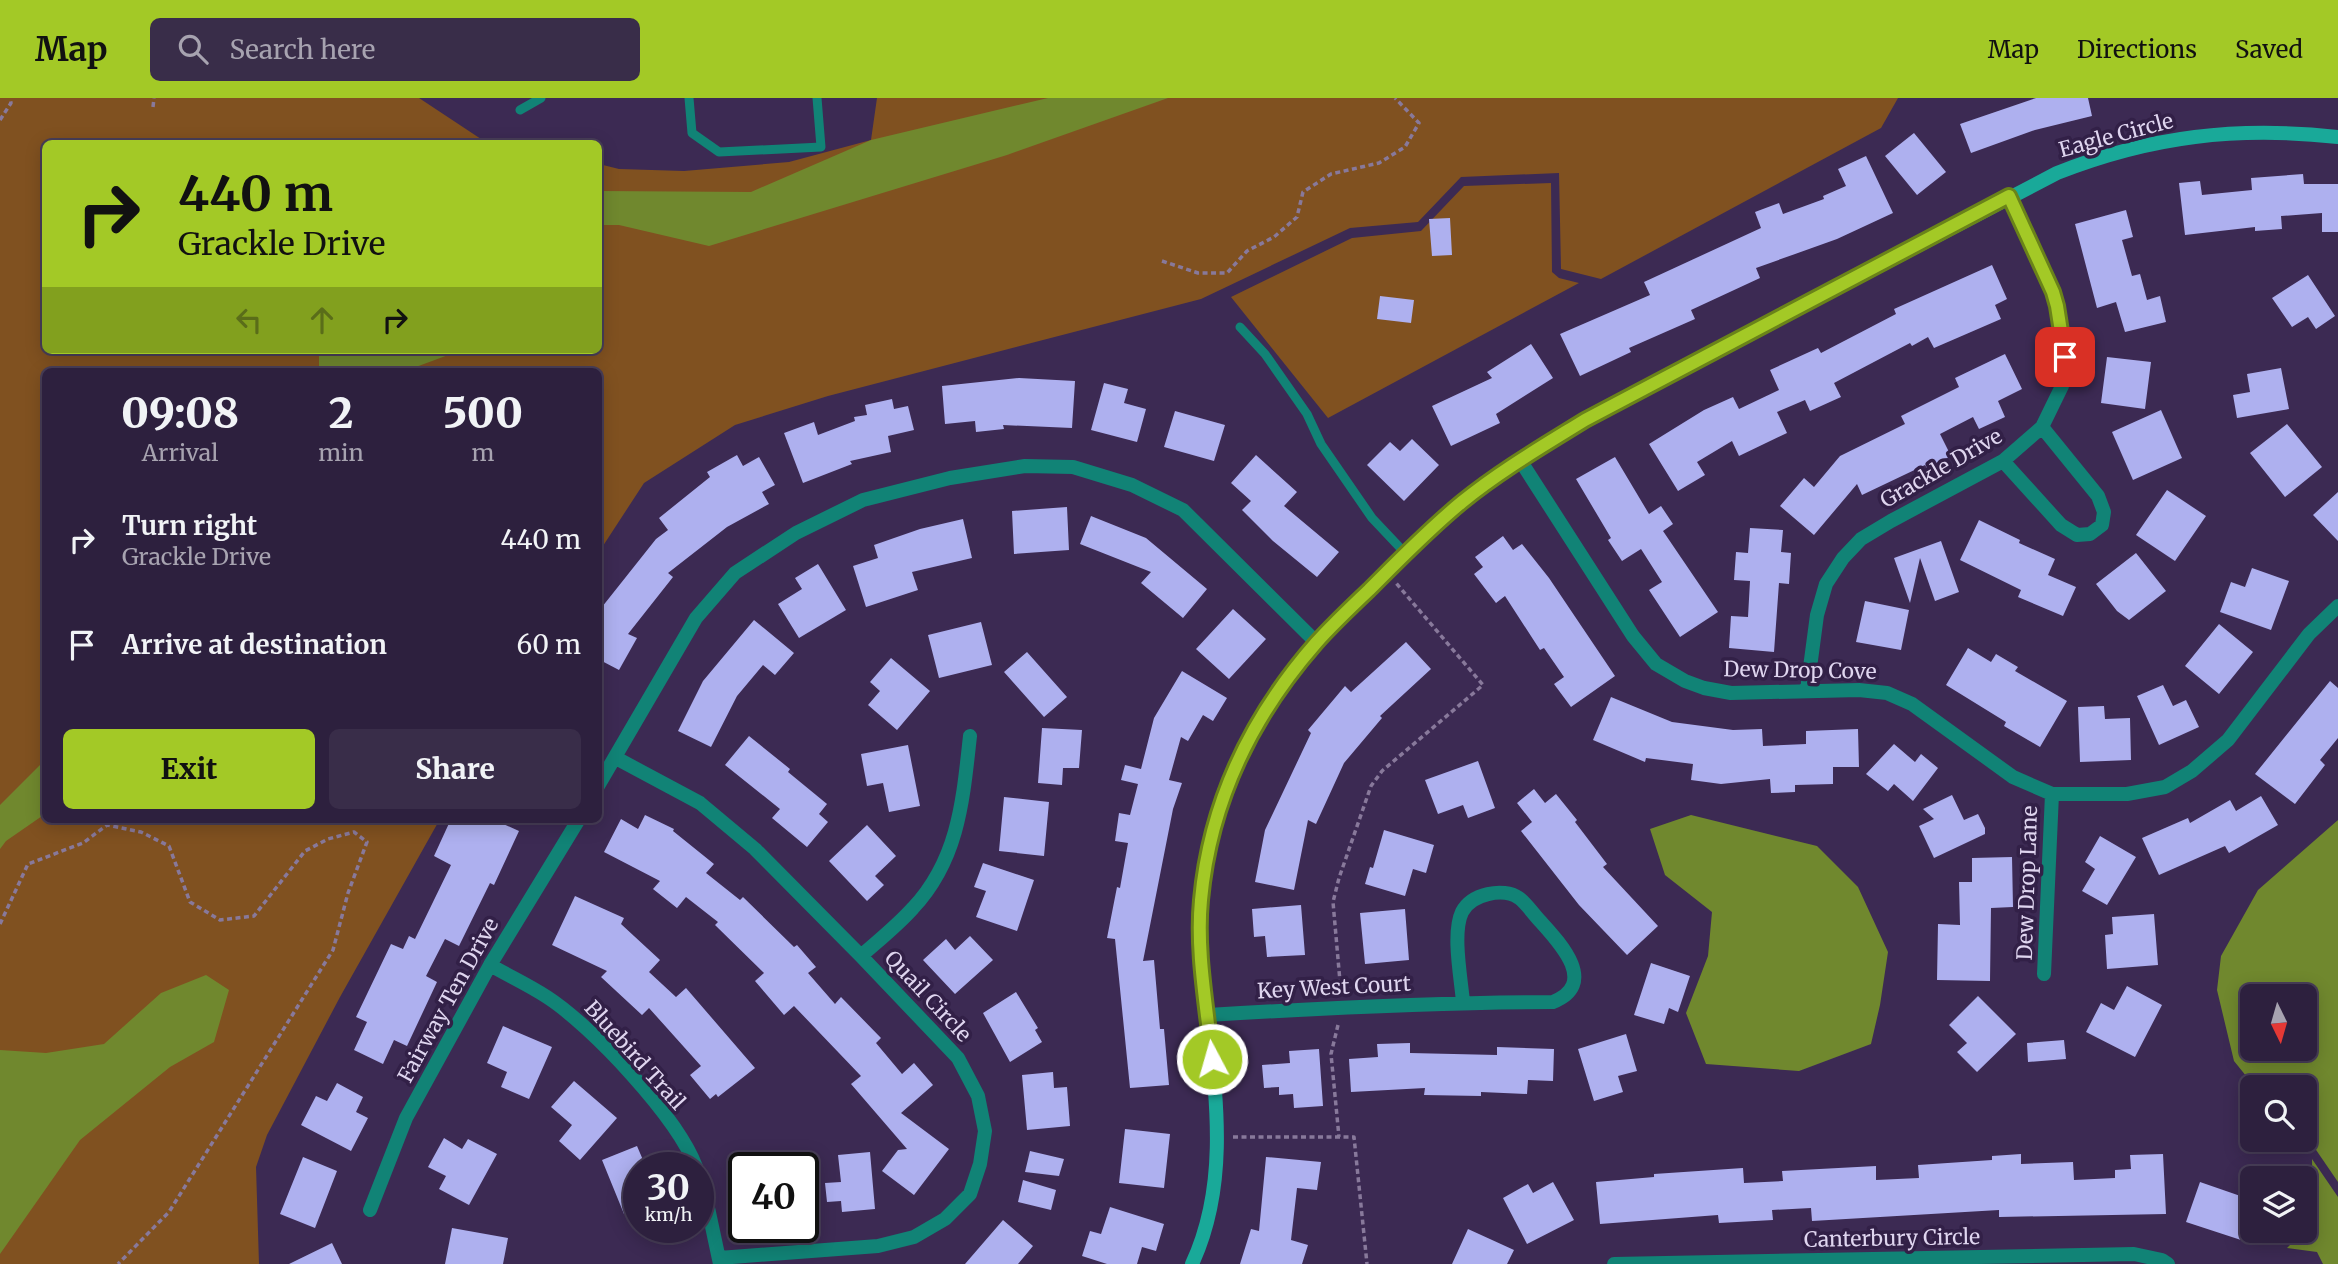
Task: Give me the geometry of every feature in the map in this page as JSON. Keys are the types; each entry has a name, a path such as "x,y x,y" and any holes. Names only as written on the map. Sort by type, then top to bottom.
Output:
{"street":[{"name":"Eagle Circle","path":"1192,1264 1209,1215 1216,1177 1216,1103 1201,945 1201,901 1208,851 1219,810 1234,768 1252,730 1275,694 1317,642 1387,572 1461,503 1520,460 1585,420 2057,173 2093,159 2175,139 2246,132 2338,137"},
{"name":"Grackle Drive","path":"1807,690 1818,615 1826,584 1843,558 1861,539 2003,461 2042,427 2062,386 2065,357 2057,306 2048,278 2009,196"},
{"path":"2003,461 2062,525 2077,535 2090,534 2102,525 2104,512 2098,495 2042,427"},
{"name":"Dew Drop Cove","path":"1520,460 1633,636 1656,664 1685,681 1731,692 1807,690 1886,693 1912,704 2013,777 2052,794 2127,794 2165,787 2192,771 2228,740 2309,634 2338,607"},
{"path":"602,780 696,618 735,573 796,533 863,500 950,478 1025,466 1073,467 1132,485 1183,510 1317,642"},
{"path":"862,956 914,907 943,865 960,816 971,736"},
{"name":"Quail Circle","path":"616,758 700,803 755,849 862,956 958,1058 978,1096 985,1131 980,1164 970,1194 945,1219 914,1237 878,1246 719,1261"},
{"name":"Dew Drop Lane","path":"2044,974 2052,794"},
{"name":"Fairway Ten Drive","path":"370,1210 406,1118 490,965 577,823"},
{"name":"Key West Court","path":"1208,1014 1463,1002 1553,1002 1566,997 1575,983 1573,966 1562,945 1518,897 1495,893 1476,897 1463,910 1458,929 1463,1002"},
{"name":"Bluebird Trail","path":"490,965 547,996 582,1023 652,1100 690,1152"},
{"path":"714,1240 719,1261"},
{"name":"Canterbury Circle","path":"1614,1264 2134,1254 2162,1259 2168,1264"}],"lane":[{"path":"520,110 541,98"},
{"path":"690,99 692,133 719,152 821,147 817,98"},
{"path":"1240,327 1265,354 1307,414 1321,443 1372,518 1406,555"}],"path":[{"path":"0,120 11,103 10,98"},
{"path":"153,107 155,98"},
{"path":"1162,261 1198,273 1227,273 1247,251 1274,237 1297,217 1303,192 1331,174 1379,163 1405,148 1419,123 1395,98"},
{"path":"1339,1137 1331,1054 1342,1007 1333,902 1339,878 1371,786 1382,771 1483,685 1387,572"},
{"path":"0,924 28,864 83,843 107,825 141,832 169,846 190,902 220,920 254,916 305,851 328,839 354,832 368,842 348,893 333,950 169,1212 118,1264"},
{"path":"1217,1138 1354,1137 1367,1264"}],"shaded area":[{"path":"0,98 419,98 481,139 487,140 42,140 42,354 602,354 602,165 619,169 684,171 789,162 871,140 877,98 1898,98 1881,128 1601,279 1561,269 1559,173 1461,177 1418,222 1350,228 1201,299 828,396 735,425 644,483 602,547 602,368 42,368 42,823 438,823 340,997 267,1135 256,1167 259,1264 0,1264"},
{"path":"1048,98 1168,98 1007,155 709,246 619,225 602,225 602,191 751,192 871,140"},
{"path":"1551,183 1552,272 1559,278 1579,283 1328,418 1231,297 1352,238 1421,231 1464,186"},
{"path":"319,354 451,354 413,368 319,368"},
{"path":"42,763 42,816 6,841 0,849 0,805"},
{"path":"1691,815 1817,846 1858,887 1888,952 1871,1044 1799,1071 1706,1064 1686,1013 1708,956 1712,912 1665,875 1650,829"},
{"path":"2338,820 2338,1182 2317,1151 2317,1075 2245,1075 2234,1061 2217,990 2221,956 2258,890"},
{"path":"206,975 229,990 214,1042 170,1067 80,1140 0,1254 0,1050 46,1053 104,1044 161,993"},
{"path":"2317,1166 2338,1197 2338,1264 2323,1264 2317,1252 2287,1248 2292,1243 2317,1243"}],"building":[{"path":"2036,98 2088,98 2092,116 2035,130 1971,153 1960,124"},
{"path":"1914,133 1946,172 1917,195 1885,156"},
{"path":"1866,156 1893,213 1837,239 1756,268 1760,278 1691,310 1695,319 1629,348 1631,352 1580,376 1560,334 1650,295 1644,282 1761,228 1755,212 1779,203 1783,214 1824,199 1823,196 1846,186 1838,169"},
{"path":"2303,174 2304,184 2338,184 2338,232 2322,232 2322,213 2281,216 2282,229 2255,231 2255,227 2185,235 2179,183 2200,181 2202,195 2252,190 2251,178"},
{"path":"2126,210 2133,237 2122,240 2132,276 2140,274 2147,300 2160,296 2166,322 2125,332 2116,302 2097,308 2075,224"},
{"path":"1450,218 1452,255 1432,256 1429,219"},
{"path":"1992,265 2007,299 1995,305 2001,319 1934,348 1928,337 1912,346 1910,343 1834,383 1841,397 1810,411 1805,400 1777,412 1787,433 1739,456 1732,441 1697,462 1705,475 1678,491 1649,444 1704,410 1733,397 1739,409 1779,390 1770,370 1818,348 1821,353 1896,314 1894,309"},
{"path":"2308,275 2335,316 2316,329 2308,317 2292,327 2272,298"},
{"path":"1380,296 1414,300 1411,323 1377,319"},
{"path":"1531,344 1553,378 1496,414 1500,423 1451,446 1432,406 1492,378 1487,372"},
{"path":"2005,354 2022,389 1998,401 2005,417 1979,429 1973,417 1940,434 1951,456 1927,468 1925,465 1862,495 1857,484 1814,535 1780,506 1804,478 1814,487 1840,456 1905,424 1901,416 1959,387 1955,378"},
{"path":"2107,357 2151,362 2145,409 2101,403"},
{"path":"2281,368 2289,409 2237,418 2233,395 2250,392 2247,374"},
{"path":"1019,378 1075,381 1072,428 1003,425 1004,429 976,432 975,421 945,424 942,386"},
{"path":"1104,383 1128,389 1124,403 1146,409 1137,442 1091,430"},
{"path":"892,399 894,409 908,406 914,430 888,436 891,452 850,461 852,464 803,483 784,433 814,422 818,435 855,421 854,417 867,415 865,405"},
{"path":"2161,410 2182,458 2133,480 2112,432"},
{"path":"1175,411 1225,425 1214,461 1164,447"},
{"path":"2287,424 2322,467 2285,497 2250,453"},
{"path":"1412,439 1439,465 1404,501 1367,465 1390,442 1400,451"},
{"path":"737,455 743,466 759,457 775,485 762,492 769,504 727,527 668,573 673,577 628,634 637,638 619,670 602,661 602,607 656,539 668,530 659,518 710,477 707,472"},
{"path":"1256,455 1297,492 1284,506 1339,552 1317,577 1273,541 1242,510 1251,501 1231,483"},
{"path":"1615,457 1649,514 1661,506 1673,524 1663,531 1718,612 1680,637 1649,590 1662,582 1641,549 1622,561 1576,479"},
{"path":"2167,490 2206,516 2175,561 2136,535"},
{"path":"2338,492 2338,541 2313,515"},
{"path":"1067,507 1069,550 1014,554 1012,511"},
{"path":"1091,516 1146,538 1207,589 1183,618 1141,583 1151,572 1080,544"},
{"path":"963,519 972,558 912,572 918,590 866,607 853,566 878,558 874,545 920,529"},
{"path":"1979,520 2020,540 2019,543 2055,559 2048,575 2076,587 2063,616 2018,597 2021,590 1960,560"},
{"path":"1750,528 1783,530 1781,552 1791,553 1789,584 1779,583 1774,652 1729,648 1731,616 1748,617 1750,581 1734,580 1736,552 1748,553"},
{"path":"1503,536 1513,550 1522,544 1549,578 1615,676 1571,707 1554,684 1564,677 1544,648 1540,650 1505,596 1496,603 1474,574 1483,567 1475,557"},
{"path":"1941,541 1959,592 1935,601 1920,558 1910,603 1894,558"},
{"path":"2136,553 2166,591 2129,620 2117,611 2096,584"},
{"path":"818,564 846,610 799,638 778,604 802,589 795,578"},
{"path":"2252,568 2289,581 2271,630 2220,612 2231,582 2245,587"},
{"path":"1865,601 1909,610 1901,650 1856,642"},
{"path":"1233,609 1266,639 1229,679 1196,649"},
{"path":"754,620 794,653 775,675 763,665 737,696 711,747 678,731 703,681"},
{"path":"981,622 992,665 939,678 928,635"},
{"path":"2219,624 2253,652 2219,694 2185,666"},
{"path":"1406,642 1431,669 1380,716 1382,718 1344,763 1316,824 1308,820 1294,890 1255,882 1265,830 1311,733 1308,730 1345,686 1351,692"},
{"path":"1968,648 1991,662 1996,654 2018,667 2015,671 2067,701 2040,747 2004,726 2006,722 1946,685"},
{"path":"1027,652 1067,697 1044,717 1004,672"},
{"path":"891,658 930,691 897,730 868,705 880,691 870,682"},
{"path":"1182,671 1227,698 1213,721 1203,715 1188,741 1181,737 1169,780 1182,783 1173,809 1143,961 1154,960 1160,1029 1164,1029 1169,1085 1130,1088 1115,939 1107,938 1128,843 1115,841 1119,813 1130,815 1138,784 1121,780 1125,765 1141,769 1154,718"},
{"path":"2330,681 2338,688 2338,738 2320,760 2325,765 2295,804 2255,774"},
{"path":"2163,685 2173,706 2186,700 2199,727 2159,745 2137,696"},
{"path":"1611,697 1672,722 1733,730 1762,729 1763,746 1806,744 1806,731 1858,729 1859,767 1833,767 1833,784 1795,785 1795,792 1771,793 1770,779 1721,784 1691,780 1693,764 1646,758 1645,762 1593,740"},
{"path":"2104,706 2105,719 2130,718 2131,760 2080,762 2078,707"},
{"path":"1042,728 1082,730 1079,768 1063,768 1062,785 1038,783"},
{"path":"749,736 827,804 819,814 828,822 807,847 772,818 780,809 725,765"},
{"path":"1894,744 1915,762 1921,754 1938,768 1913,801 1894,784 1888,791 1866,774"},
{"path":"908,745 920,806 889,812 883,783 867,786 861,754"},
{"path":"1478,761 1495,808 1468,818 1463,805 1438,814 1425,780"},
{"path":"1534,789 1545,803 1556,794 1607,864 1603,867 1658,926 1627,955 1579,905 1521,831 1532,822 1517,803"},
{"path":"1952,795 1964,820 1978,814 1985,834 1934,858 1919,826 1934,819 1923,809"},
{"path":"2261,796 2278,825 2229,853 2225,846 2159,875 2142,838 2188,818 2190,823 2230,800 2236,811"},
{"path":"1004,797 1049,802 1044,856 999,851"},
{"path":"645,815 674,829 673,831 714,864 706,873 740,900 743,897 794,947 797,945 816,967 808,973 835,1004 841,997 881,1038 876,1043 902,1074 914,1063 933,1085 901,1113 949,1149 914,1195 882,1171 898,1150 907,1149 851,1084 861,1076 794,1006 784,1015 755,981 764,973 715,925 718,922 686,897 677,908 653,889 660,881 604,852 621,819 638,829"},
{"path":"449,823 501,823 519,831 494,885 490,883 459,946 445,939 426,976 437,982 407,1046 394,1040 383,1064 354,1050 367,1022 356,1017 391,944 403,949 409,936 415,939 451,865 434,856"},
{"path":"867,825 896,856 875,876 884,885 867,901 829,861"},
{"path":"1384,830 1434,845 1426,873 1413,869 1405,896 1365,884 1370,867 1373,868"},
{"path":"2100,836 2136,857 2107,905 2082,891 2095,869 2085,862"},
{"path":"2012,857 2013,907 1991,908 1990,981 1937,980 1938,924 1960,925 1959,882 1972,882 1972,858"},
{"path":"983,863 1034,880 1017,931 976,917 986,891 974,887"},
{"path":"575,896 624,918 621,924 660,960 649,972 676,997 686,988 755,1068 718,1097 716,1094 710,1099 690,1075 701,1066 649,1008 642,1015 601,977 607,971 552,945"},
{"path":"1301,905 1305,955 1267,957 1265,936 1254,937 1252,909"},
{"path":"1405,909 1409,960 1365,964 1360,913"},
{"path":"2154,914 2158,965 2107,969 2105,935 2113,934 2112,917"},
{"path":"970,936 993,960 955,994 923,960 946,939 955,950"},
{"path":"1651,963 1690,976 1678,1012 1669,1008 1664,1024 1634,1015"},
{"path":"2127,986 2162,1005 2135,1057 2086,1032 2101,1003 2114,1010"},
{"path":"1016,992 1038,1028 1035,1030 1042,1042 1010,1062 983,1013"},
{"path":"1978,996 2016,1034 1977,1072 1957,1052 1967,1043 1949,1025"},
{"path":"503,1026 552,1047 529,1099 501,1087 507,1072 487,1063"},
{"path":"1626,1034 1637,1071 1618,1076 1623,1092 1594,1101 1578,1049"},
{"path":"2064,1040 2066,1059 2028,1062 2027,1043"},
{"path":"1410,1043 1410,1053 1497,1055 1497,1047 1554,1049 1553,1081 1528,1080 1527,1094 1481,1092 1481,1096 1424,1095 1425,1088 1351,1092 1349,1059 1378,1057 1377,1044"},
{"path":"1319,1049 1323,1106 1294,1108 1293,1094 1279,1095 1279,1087 1264,1088 1262,1065 1290,1063 1289,1051"},
{"path":"1053,1072 1054,1088 1067,1087 1070,1126 1027,1130 1022,1075"},
{"path":"574,1081 617,1118 580,1160 559,1141 572,1125 551,1107"},
{"path":"337,1083 363,1097 356,1112 368,1118 351,1151 301,1125 316,1096 327,1101"},
{"path":"1125,1129 1170,1134 1164,1188 1119,1183"},
{"path":"444,1138 462,1149 468,1139 497,1154 469,1205 439,1189 446,1176 428,1167"},
{"path":"637,1146 640,1152 623,1152 623,1212 602,1160"},
{"path":"1030,1151 1064,1159 1059,1176 1025,1172"},
{"path":"870,1152 875,1209 842,1212 841,1201 827,1202 825,1183 841,1182 838,1155"},
{"path":"2021,1154 2021,1164 2073,1162 2074,1180 2115,1178 2115,1170 2131,1169 2130,1155 2163,1154 2166,1214 1999,1217 1999,1210 1812,1221 1811,1208 1772,1210 1773,1220 1719,1223 1718,1215 1600,1224 1596,1182 1654,1177 1654,1174 1743,1168 1744,1183 1783,1181 1782,1171 1876,1166 1876,1180 1919,1178 1918,1165 1992,1160 1992,1156"},
{"path":"303,1157 337,1171 315,1228 280,1214"},
{"path":"1266,1157 1321,1162 1317,1190 1297,1188 1291,1240 1308,1245 1302,1264 1240,1264 1251,1229 1259,1231"},
{"path":"1023,1180 1056,1190 1051,1210 1018,1202"},
{"path":"1553,1182 1574,1220 1527,1244 1503,1198 1528,1184 1533,1193"},
{"path":"2200,1182 2240,1196 2240,1240 2186,1222"},
{"path":"1110,1207 1164,1224 1156,1251 1142,1247 1137,1264 1107,1264 1082,1256 1090,1231 1101,1234"},
{"path":"1003,1220 1033,1246 1018,1264 965,1264"},
{"path":"452,1228 508,1238 503,1264 445,1264"},
{"path":"1468,1229 1514,1250 1507,1264 1452,1264"},
{"path":"332,1243 342,1264 289,1264"}],"route":[{"path":"1212,1059 1201,945 1201,901 1208,851 1234,768 1252,730 1275,694 1317,642 1461,503 1520,460 1585,420 2009,196 2053,292 2065,357"}]}
